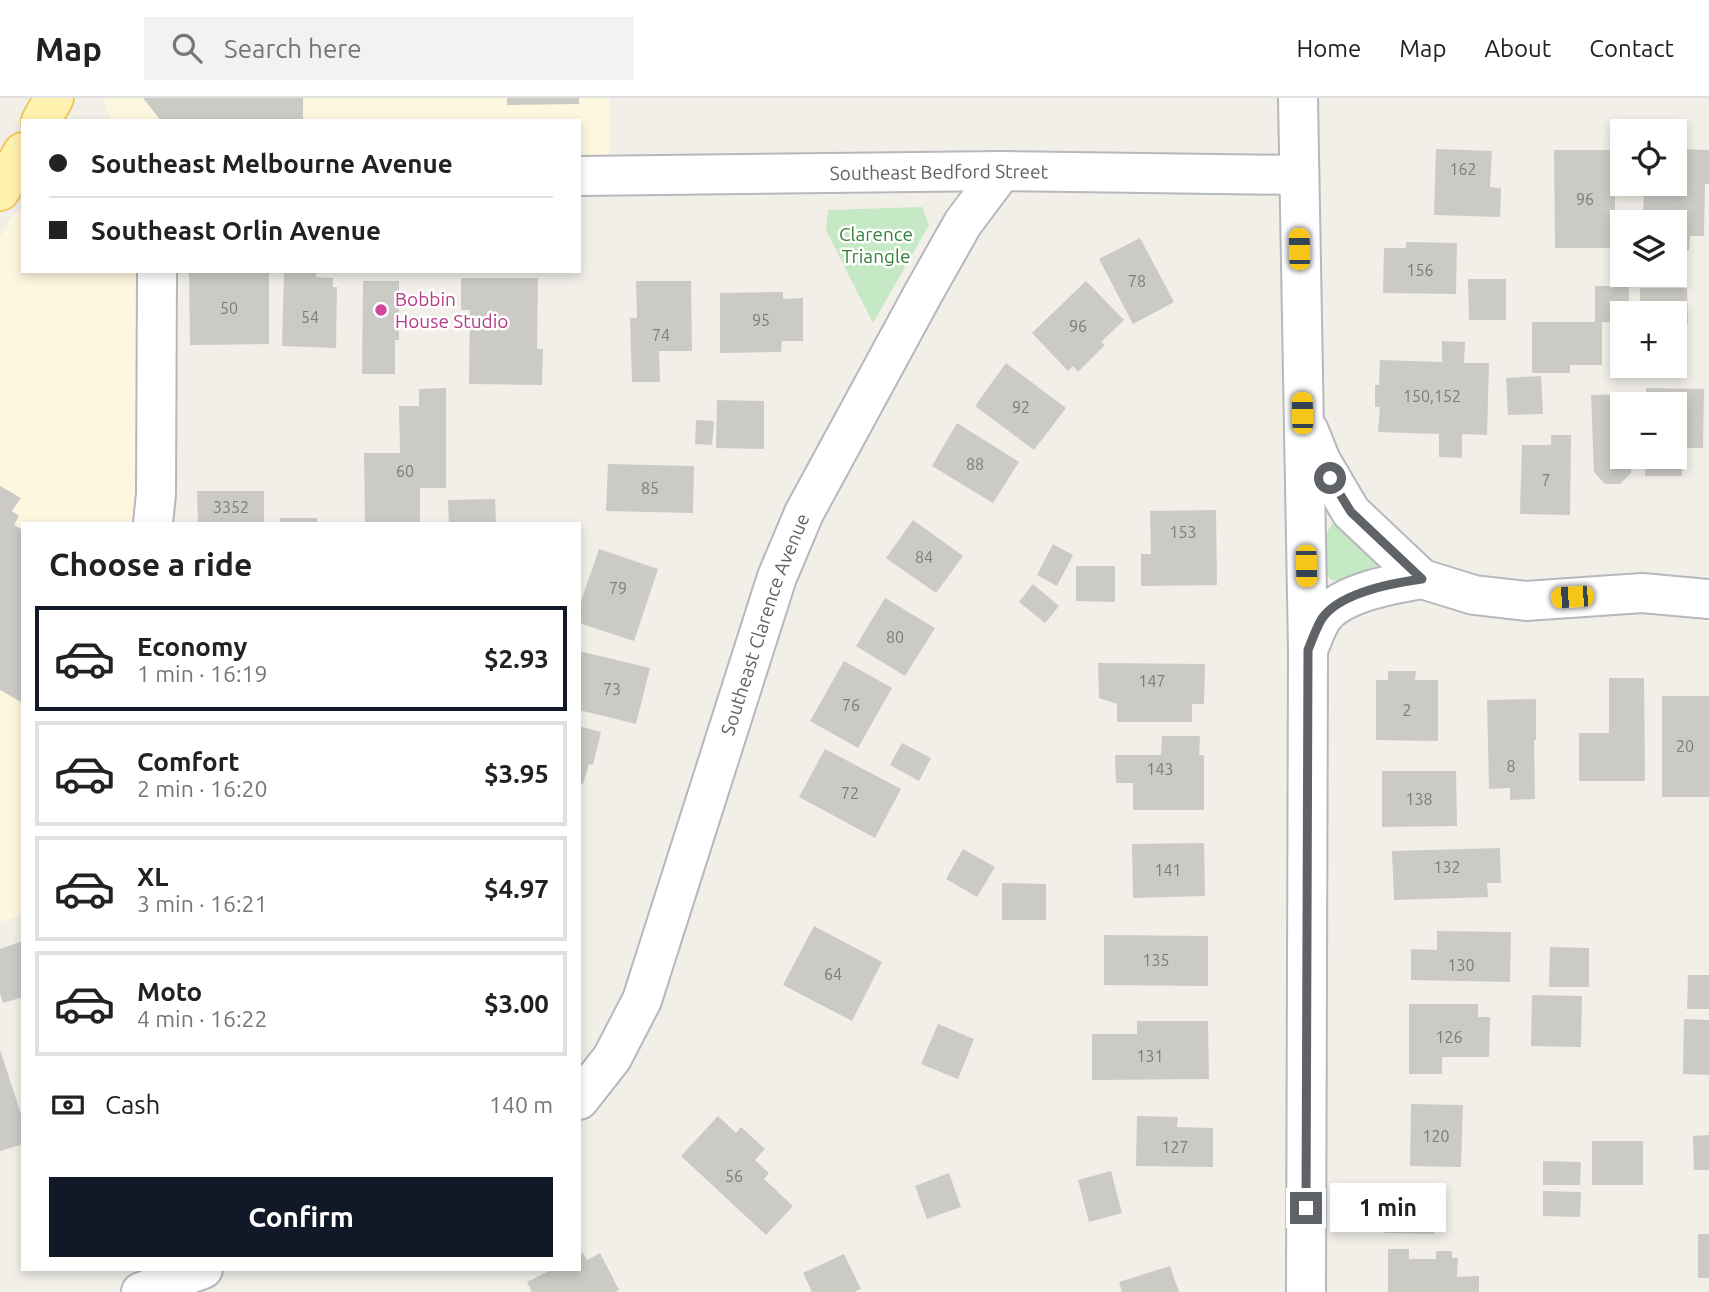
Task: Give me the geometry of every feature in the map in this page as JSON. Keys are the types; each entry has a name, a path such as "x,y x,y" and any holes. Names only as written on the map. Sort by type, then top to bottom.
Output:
{"main road":[{"path":"0,191 21,155"}],"street":[{"path":"1298,98 1308,650 1306,1292"},
{"name":"Southeast Bedford Street","path":"581,176 1002,171 1298,175"},
{"name":"Southeast Clarence Avenue","path":"581,1097 612,1058 642,1000 777,578 804,513 963,223 1002,171"},
{"path":"153,522 156,494 157,273"},
{"path":"1302,413 1321,461 1351,512 1422,579 1474,595 1526,601 1642,593 1709,599"},
{"path":"1308,650 1322,618 1344,601 1380,586 1422,579"},
{"path":"141,1292 198,1271"}],"shaded area":[{"path":"103,98 610,98 609,156 581,156 581,119 110,119"},
{"path":"21,208 21,273 139,273 138,522 21,522 21,916 0,922 0,237 14,213"}],"green space":[{"name":"Clarence Triangle","path":"922,207 929,225 873,323 826,230 828,210"},
{"path":"1334,523 1340,523 1378,560 1377,566 1338,581 1331,580 1326,574 1325,547 1327,534"}],"building":[{"path":"143,98 303,98 303,119 159,119"},
{"path":"507,98 579,98 579,104 507,105"},
{"path":"1436,149 1492,151 1490,187 1501,188 1500,217 1434,215"},
{"path":"1687,149 1709,150 1704,236 1690,236 1689,250 1687,210 1643,210 1644,196 1687,196"},
{"path":"1554,150 1610,150 1610,196 1615,196 1615,210 1610,210 1610,248 1555,248"},
{"path":"1140,238 1174,302 1133,324 1099,259"},
{"path":"1406,242 1457,243 1456,294 1383,293 1384,248 1406,248"},
{"path":"189,273 269,273 269,344 190,345"},
{"path":"284,273 316,273 316,277 333,278 333,287 337,287 336,348 282,346"},
{"path":"461,278 538,278 537,349 543,349 542,385 469,384 470,310 461,310"},
{"path":"1468,279 1506,279 1506,320 1469,320"},
{"name":"Bobbin House Studio","path":"363,281 399,281 399,340 395,340 395,374 362,374"},
{"path":"636,281 691,281 692,351 659,351 660,382 632,382 630,318 637,318"},
{"path":"1086,281 1124,320 1101,342 1105,345 1078,372 1073,366 1068,371 1032,333"},
{"path":"1595,286 1629,287 1629,301 1610,301 1610,322 1602,322 1602,365 1570,365 1570,373 1532,373 1532,322 1595,322"},
{"path":"1640,288 1687,288 1688,324 1687,301 1640,301"},
{"path":"783,292 783,299 803,298 803,341 782,341 781,352 720,353 720,293"},
{"path":"1442,341 1465,342 1464,363 1489,363 1487,435 1462,434 1462,458 1439,457 1439,434 1378,432 1380,407 1375,407 1375,385 1379,385 1380,360 1442,362"},
{"path":"1006,363 1066,408 1034,450 975,406"},
{"path":"1541,376 1543,414 1508,415 1506,378"},
{"path":"446,388 446,488 420,488 420,522 365,522 364,453 400,453 399,406 419,406 419,389"},
{"path":"1646,388 1704,389 1703,448 1687,448 1687,392 1646,392"},
{"path":"1591,395 1610,395 1610,469 1631,469 1631,473 1620,484 1605,484 1594,472"},
{"path":"717,400 764,401 764,449 716,448"},
{"path":"696,420 714,421 712,445 695,444"},
{"path":"957,423 1019,462 993,503 932,466"},
{"path":"1551,435 1571,435 1570,515 1520,514 1522,445 1551,445"},
{"path":"608,464 694,466 693,513 606,511"},
{"path":"1645,469 1682,469 1682,476 1645,476"},
{"path":"0,486 21,498 12,511 19,516 14,525 21,529 21,702 0,690"},
{"path":"197,491 264,491 264,522 198,522"},
{"path":"495,499 496,522 449,522 448,500"},
{"path":"1216,510 1217,585 1141,586 1141,554 1151,554 1150,511"},
{"path":"280,518 317,518 317,522 280,522"},
{"path":"913,520 963,556 936,593 886,558"},
{"path":"1053,544 1073,555 1057,586 1037,575"},
{"path":"599,549 658,569 634,641 581,624 581,601"},
{"path":"1076,566 1115,566 1115,602 1076,601"},
{"path":"1033,584 1059,606 1045,623 1019,602"},
{"path":"885,598 935,628 905,676 856,646"},
{"path":"581,651 650,668 636,724 581,710"},
{"path":"844,661 892,688 858,748 810,721"},
{"path":"1098,663 1205,664 1204,704 1192,704 1192,722 1117,722 1117,704 1099,698"},
{"path":"1388,671 1416,671 1415,680 1438,680 1438,741 1376,740 1376,680 1388,680"},
{"path":"1609,678 1644,678 1645,781 1579,781 1579,733 1609,733"},
{"path":"1662,696 1709,696 1709,797 1662,797"},
{"path":"1536,699 1535,799 1510,800 1510,788 1489,789 1487,700"},
{"path":"581,727 601,732 593,765 589,764 583,784"},
{"path":"1162,736 1200,736 1199,755 1204,755 1204,810 1133,810 1133,783 1116,783 1115,755 1161,755"},
{"path":"902,743 931,758 919,781 890,765"},
{"path":"825,749 901,789 875,838 799,797"},
{"path":"1382,771 1456,771 1457,826 1382,827"},
{"path":"1204,843 1205,896 1133,898 1132,844"},
{"path":"1500,848 1501,883 1487,883 1488,897 1394,900 1392,851"},
{"path":"963,849 995,867 977,897 946,879"},
{"path":"1002,883 1046,884 1046,920 1002,920"},
{"path":"814,926 882,962 852,1021 783,985"},
{"path":"1437,931 1511,932 1510,982 1411,980 1411,949 1437,950"},
{"path":"1104,935 1208,936 1208,986 1104,985"},
{"path":"21,942 21,998 3,1003 0,993 0,949"},
{"path":"1550,947 1589,948 1589,987 1549,987"},
{"path":"1688,975 1709,975 1709,1009 1687,1009"},
{"path":"1532,995 1582,996 1581,1047 1531,1046"},
{"path":"1409,1004 1478,1004 1478,1017 1490,1017 1489,1057 1442,1057 1442,1074 1409,1074"},
{"path":"1684,1019 1709,1020 1709,1075 1683,1074"},
{"path":"1137,1021 1208,1021 1209,1079 1092,1080 1092,1034 1137,1034"},
{"path":"938,1024 974,1039 958,1079 921,1064"},
{"path":"0,1050 21,1114 21,1145 0,1151"},
{"path":"1411,1104 1463,1105 1461,1167 1410,1166"},
{"path":"718,1116 736,1133 741,1127 765,1149 755,1160 769,1173 764,1179 793,1206 766,1235 681,1156"},
{"path":"1137,1116 1178,1117 1177,1127 1213,1128 1213,1167 1136,1166"},
{"path":"1709,1135 1709,1170 1694,1170 1693,1136"},
{"path":"1592,1141 1643,1141 1643,1185 1592,1185"},
{"path":"1543,1161 1581,1162 1580,1185 1543,1185"},
{"path":"1111,1171 1122,1213 1089,1222 1078,1180"},
{"path":"949,1173 961,1207 927,1219 915,1186"},
{"path":"1385,1189 1434,1190 1434,1234 1384,1233"},
{"path":"1543,1191 1581,1192 1580,1217 1543,1216"},
{"path":"1698,1234 1709,1234 1709,1278 1698,1278"},
{"path":"1388,1249 1409,1249 1409,1259 1436,1259 1436,1251 1452,1251 1452,1258 1458,1258 1457,1277 1479,1276 1479,1292 1388,1292"},
{"path":"583,1253 587,1260 600,1253 619,1290 532,1292 527,1282 549,1271 581,1271"},
{"path":"844,1254 861,1289 854,1292 812,1292 803,1273"},
{"path":"1170,1266 1179,1292 1122,1292 1119,1282"}],"place":[{"name":"Bobbin House Studio","path":"381,310"}],"route":[{"path":"1306,1208 1308,650 1322,618 1344,601 1380,586 1422,579 1351,512 1330,478"}]}
